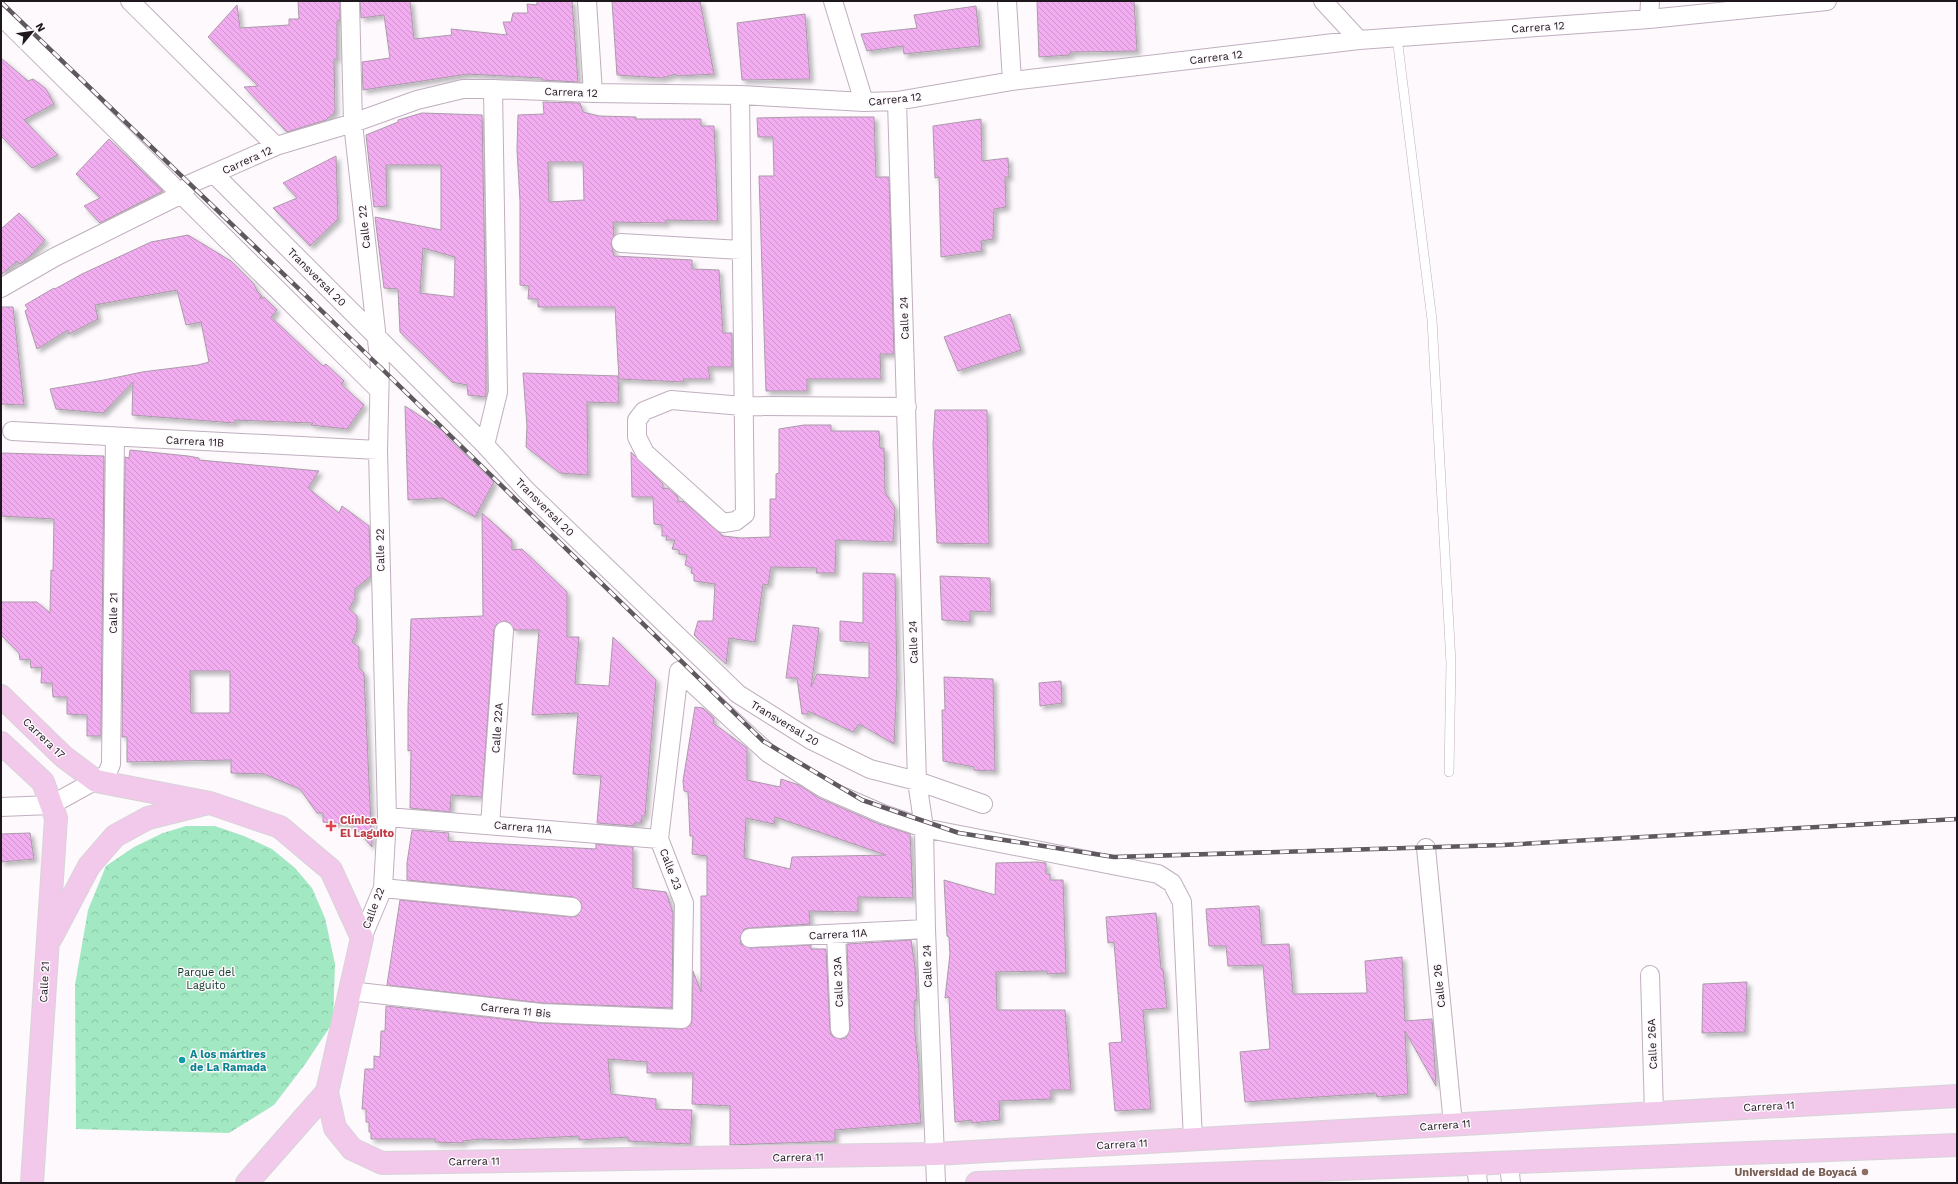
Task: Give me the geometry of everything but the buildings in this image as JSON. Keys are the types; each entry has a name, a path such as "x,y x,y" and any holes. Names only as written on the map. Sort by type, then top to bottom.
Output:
{"main road":[{"name":"Carrera 17","path":"1,696 64,757 93,778"},
{"name":"Calle 21","path":"1,743 43,782 56,818 32,1183"},
{"path":"93,778 210,803 280,827 331,870 362,938"},
{"path":"47,946 89,866 116,836 148,818 210,803"},
{"name":"Calle 22","path":"327,1092 362,938"},
{"path":"247,1183 327,1092"},
{"name":"Carrera 11","path":"327,1092 335,1128 352,1149 382,1163 935,1154 1957,1096"},
{"path":"977,1183 1510,1173 1957,1145"}],"street":[{"path":"130,1 276,146"},
{"name":"Calle 22","path":"350,1 353,123 380,367 378,450 387,817 383,888 362,938"},
{"path":"587,1 593,93"},
{"path":"833,1 864,102"},
{"path":"1007,1 1012,81"},
{"path":"1323,1 1359,40"},
{"name":"Carrera 12","path":"1,288 55,257 180,195 190,184 276,146 353,123 417,100 463,89 740,95 864,102 897,101 1012,81 1359,40 1650,10 1827,1"},
{"path":"1,16 180,195 379,390"},
{"path":"485,445 498,392 494,89"},
{"path":"740,95 741,250 743,406 745,514 736,521 723,523 645,453 637,437 637,420 644,411 671,400 743,406 907,407"},
{"name":"Calle 24","path":"897,101 917,781 924,828 926,929 936,1183"},
{"name":"Transversal 20","path":"214,174 485,445 526,490 738,694 811,740 870,769 917,781"},
{"path":"621,243 741,250"},
{"name":"Carrera 11B","path":"12,431 115,438 378,450"},
{"name":"Calle 21","path":"93,778 106,774 111,764 115,438"},
{"name":"Calle 22A","path":"490,824 504,631"},
{"name":"Calle 23","path":"682,1020 684,903 659,839 679,671 768,753 823,788 883,814 924,828"},
{"path":"1,807 51,805 93,778"},
{"path":"917,781 983,804"},
{"name":"Carrera 11A","path":"387,817 490,824 659,839"},
{"path":"924,828 1158,874 1172,883 1182,902 1193,1140"},
{"name":"Calle 26","path":"1426,848 1453,1124"},
{"path":"383,888 572,907"},
{"name":"Carrera 11A","path":"750,938 926,929"},
{"name":"Calle 23A","path":"836,934 840,1029"},
{"name":"Calle 26A","path":"1650,975 1654,1113"},
{"name":"Carrera 11 Bis","path":"350,991 541,1013 682,1020"}],"lane":[{"path":"1398,37 1432,320 1451,663 1449,772"}],"green space":[{"name":"Parque del Laguito","path":"186,826 215,826 244,836 272,849 295,868 312,888 325,918 335,964 333,1022 306,1063 274,1105 229,1133 76,1129 75,985 88,910 106,866 134,847 163,833"}],"railway":[{"path":"1,2 380,367 763,741 862,800 959,833 1114,857 1503,845 1957,819"}],"place":[{"name":"Clínica El Laguito","path":"331,826"},
{"name":"A los mártires de La Ramada","path":"182,1060"},
{"name":"Universidad de Boyacá","path":"1865,1172"}]}
